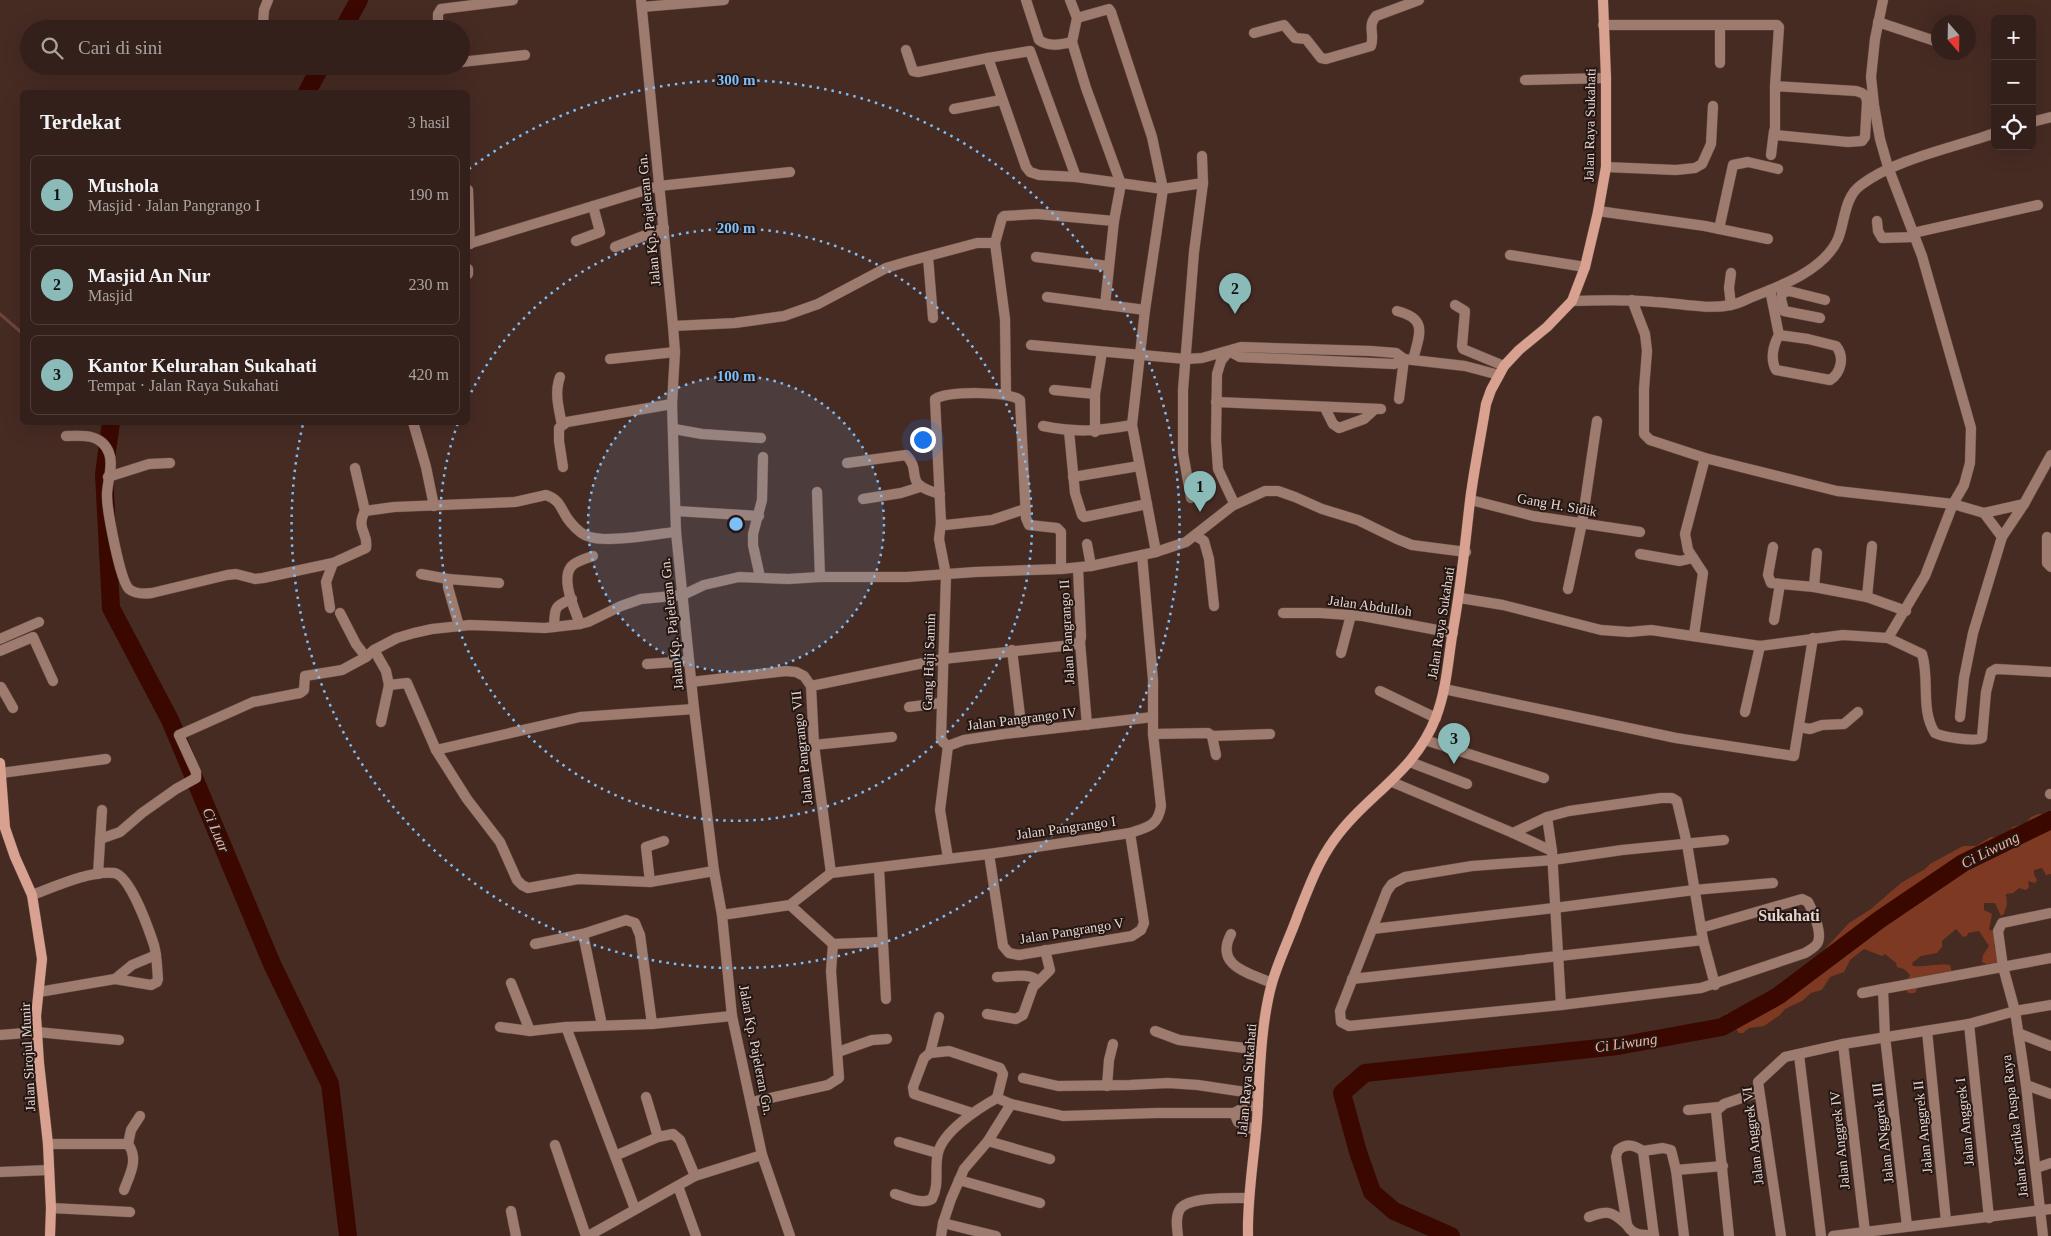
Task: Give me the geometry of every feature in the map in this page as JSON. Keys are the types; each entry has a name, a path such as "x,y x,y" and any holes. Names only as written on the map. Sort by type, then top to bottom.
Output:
{"main road":[{"name":"Jalan Raya Sukahati","path":"1248,1236 1249,1198 1256,1131 1261,1050 1272,983 1308,886 1321,859 1346,825 1392,782 1410,762 1436,718 1444,689 1460,598 1470,500 1486,404 1501,370 1519,350 1548,326 1572,301 1585,268 1606,167 1606,78 1602,0"},
{"name":"Jalan Sirojul Munir","path":"0,768 5,828 15,857 32,895 42,959 36,1016 48,1144 51,1208 50,1236"}],"street":[{"path":"263,20 264,10 268,0"},
{"path":"437,0 438,20"},
{"path":"439,11 513,0"},
{"path":"641,4 724,0"},
{"path":"1026,0 1039,40 1044,44 1055,45 1072,42"},
{"path":"1070,0 1077,18 1072,42 1086,88 1121,184 1108,266 1105,305"},
{"path":"1254,34 1284,25 1294,38 1306,39 1321,58 1326,58 1366,49 1371,46 1373,42 1370,29 1372,21 1376,16 1419,0"},
{"path":"1883,0 1878,22 1872,77 1874,105 1880,139 1888,167 1914,235 1971,428 1970,463 1964,484 1953,504 1925,576 1906,611 1888,638"},
{"name":"Jalan Kp. Pajeleran Gn.","path":"641,4 674,326 675,352 672,404 676,532 694,709 714,871 722,914 732,1016 762,1155 790,1236"},
{"path":"1077,18 1109,9 1111,12 1152,137 1163,189 1145,310 1132,425 1156,552"},
{"path":"1878,22 1931,40"},
{"path":"1603,24 1778,25 1774,131 1771,155"},
{"path":"1720,25 1720,64"},
{"path":"906,50 910,67 913,71 918,72 1030,51 1076,177"},
{"path":"470,61 524,56"},
{"path":"988,58 1001,100 1028,170 1039,175 1076,177 1163,189 1203,183"},
{"path":"1525,80 1606,78"},
{"path":"1774,131 1777,136 1848,142 1862,141 1865,137 1867,102 1866,96 1863,93 1856,91 1775,86"},
{"path":"954,109 1001,100"},
{"path":"1606,167 1676,170 1695,168 1702,164 1710,144 1713,106"},
{"path":"2036,121 2051,117"},
{"path":"1572,301 1632,300 1709,306 1731,305 1777,290 1817,263 1832,250 1853,193 1859,186 1888,167 1991,134"},
{"path":"1191,498 1183,453 1182,425 1194,252 1203,183 1202,156"},
{"path":"1719,229 1733,165 1748,162 1778,169"},
{"path":"470,244 660,186 790,172"},
{"path":"1877,220 1878,230 1882,238 1914,235 2038,205"},
{"path":"576,241 600,232 593,206"},
{"path":"1598,211 1768,238"},
{"path":"1061,570 1061,532 1057,528 1029,525 1025,509 1021,402 1018,398 1006,394 1005,320 996,243 1004,216 1038,214 1114,222"},
{"path":"614,247 664,228"},
{"path":"674,326 735,323 784,316 818,304 886,268 977,242 996,243"},
{"path":"1510,255 1585,268"},
{"path":"928,257 933,318"},
{"path":"1036,257 1108,266"},
{"path":"1731,273 1729,288 1731,305"},
{"path":"1777,290 1825,300"},
{"path":"1777,290 1784,311 1820,318"},
{"path":"1777,290 1779,335 1776,340 1773,359 1773,365 1776,370 1830,380 1838,374 1841,356 1836,346 1808,339 1779,335"},
{"path":"1047,297 1145,310"},
{"path":"1632,300 1645,334 1647,351 1644,390 1644,434 1650,440 1705,458 1837,491 1953,504 1984,513 2024,504"},
{"path":"1455,305 1465,311 1462,346 1464,349 1501,370"},
{"path":"1397,311 1410,314 1419,325 1399,400"},
{"path":"1031,345 1186,359 1241,347 1396,353 1409,359 1501,370"},
{"path":"1326,361 1327,350"},
{"path":"1229,351 1240,357 1326,361 1394,364 1409,359"},
{"path":"1229,351 1221,361 1217,374 1216,440 1218,469 1233,501"},
{"path":"610,359 675,352"},
{"path":"1095,432 1095,394 1102,352"},
{"path":"560,376 557,385 557,400 562,425"},
{"path":"1054,390 1095,394"},
{"name":"Gang Haji Samin","path":"948,746 941,738 946,575 939,539 941,523 935,399 946,395 1006,394"},
{"path":"1216,402 1378,409 1364,419 1339,428 1333,424 1326,408"},
{"path":"563,467 558,434 559,428 567,422 672,404"},
{"path":"1568,588 1582,524 1597,421"},
{"path":"414,425 426,467 434,506"},
{"path":"1044,426 1069,431 1095,432 1132,425"},
{"path":"674,429 702,434 761,438"},
{"path":"1069,431 1073,477 1080,513 1084,516 1146,504"},
{"path":"66,436 90,435 102,442 107,448 111,463 107,496 112,535 125,583 132,591 143,594 236,574 255,579 263,578 333,563 366,548 366,540 360,523 364,511 355,468"},
{"path":"847,463 906,455 911,461 915,480 920,487 940,494"},
{"path":"1960,717 1964,678 1973,633 2002,538 2024,504 2051,455"},
{"path":"760,577 753,545 753,534 762,500 763,457"},
{"path":"1694,635 1703,573 1688,550 1685,534 1705,458"},
{"path":"108,477 149,464 170,464"},
{"path":"1073,477 1139,466"},
{"path":"863,498 900,493 920,487"},
{"path":"100,839 120,832 138,816 176,789 196,778 196,772 180,735 252,702 300,693 304,690 305,676 338,671 397,638 414,633 459,626 554,627 580,624 640,599 683,595 704,585 722,580 760,577 788,579 946,575 975,572 1061,570 1091,566 1156,552 1186,542 1232,506 1265,491 1278,491 1295,496 1322,510 1358,520 1397,539 1412,544 1466,552"},
{"path":"817,492 820,577"},
{"path":"364,511 394,507 516,502 546,495 559,503 570,522 583,534 590,537 618,538 676,532"},
{"name":"Gang H. Sidik","path":"1470,500 1533,516 1640,532"},
{"path":"941,523 946,525 992,520 1025,509"},
{"path":"676,511 758,516"},
{"path":"1984,513 2002,538"},
{"path":"1196,536 1204,540 1209,559 1214,606"},
{"path":"2047,538 2047,563 2051,568"},
{"path":"1087,544 1091,566"},
{"path":"1867,597 1872,546"},
{"path":"1773,547 1768,575 1771,583 1814,587 1867,597 1906,611"},
{"path":"1814,587 1817,552"},
{"path":"1640,554 1680,561 1693,558"},
{"name":"Jalan Pangrango I","path":"831,873 989,854 1130,833 1152,825 1159,817 1161,806 1153,734 1153,680 1142,555"},
{"path":"580,624 567,578 570,568 574,564 593,556"},
{"path":"330,608 326,582 333,563"},
{"name":"Jalan Pangrango II","path":"1078,568 1080,642 1087,725"},
{"path":"422,574 448,579 499,583"},
{"path":"448,579 450,595 459,626"},
{"path":"1774,620 1780,584"},
{"path":"1460,598 1503,605 1601,630 1629,632 1651,630 1760,646 1843,635 1888,638 1922,654 1929,719 1935,733 1943,737 1974,740 1982,738 1986,692 1991,672 1996,669 2051,672"},
{"path":"554,627 554,610 558,606 572,600"},
{"name":"Jalan Abdulloh","path":"1283,613 1351,615 1453,632"},
{"path":"340,614 356,644 370,653 386,671 388,685 382,722"},
{"path":"1341,654 1351,615"},
{"path":"0,639 39,622"},
{"path":"0,651 33,637 53,681"},
{"path":"1444,689 1676,738 1794,756 1813,638"},
{"path":"811,686 944,658 1072,645 1080,642"},
{"path":"1745,712 1760,646"},
{"path":"1012,650 1022,732"},
{"path":"648,664 689,661"},
{"name":"Jalan Pangrango VII","path":"691,682 786,671 796,672 804,676 811,686 814,745 831,873"},
{"path":"388,685 407,683 436,750 467,799 500,842 517,880 522,885 528,888 578,879 650,882 714,871"},
{"path":"0,686 13,708"},
{"path":"1380,691 1436,718"},
{"path":"909,707 941,703"},
{"path":"436,750 580,717 694,709"},
{"path":"1799,727 1810,729 1844,724 1858,712"},
{"name":"Jalan Pangrango IV","path":"948,746 964,740 1153,717"},
{"path":"1153,734 1208,733 1212,736 1270,734"},
{"path":"1212,736 1216,755"},
{"path":"814,745 892,738"},
{"path":"1424,740 1544,778"},
{"path":"948,746 940,810 948,858"},
{"path":"0,768 106,759"},
{"path":"1410,762 1467,784"},
{"path":"1392,782 1513,833 1552,856"},
{"path":"1513,833 1547,817 1569,811 1672,798 1679,803 1703,940 1715,985"},
{"path":"98,874 102,810"},
{"path":"1547,817 1552,856 1562,1005"},
{"name":"Jalan Pangrango V","path":"989,854 1003,946 1008,953 1019,954 1132,936 1141,930 1144,923 1130,833"},
{"path":"1701,928 1802,899 1808,902 1818,934 1818,942 1805,953 1715,985 1701,988 1562,1005 1349,1026 1342,1022 1340,1011 1387,891 1392,884 1405,877 1552,856 1724,840"},
{"path":"650,882 646,846 664,841"},
{"path":"879,868 886,999"},
{"path":"32,895 98,874 115,873 121,876 143,917 155,946 158,979 155,984 115,980 38,992"},
{"path":"722,914 790,905 831,873"},
{"path":"1372,929 1694,890 1773,883"},
{"path":"790,905 833,944 882,942"},
{"name":"Jalan Kartika Puspa Raya","path":"2043,1236 2026,1085 2015,1012 2003,967 1998,931 2002,923 2051,913"},
{"path":"535,944 583,934 626,920 631,921 637,926 652,1024"},
{"path":"583,934 602,1025"},
{"path":"1231,934 1226,944 1227,958 1233,965 1272,983"},
{"path":"1352,980 1703,940"},
{"path":"752,1102 835,1082 839,1078 831,971 833,944"},
{"path":"987,1014 1021,1017 1026,1009 1033,987 1050,970 1045,950"},
{"path":"115,980 132,965 156,955"},
{"path":"1862,993 2051,958"},
{"path":"997,977 1029,976 1038,981"},
{"path":"512,983 530,1031"},
{"name":"Jalan ANggrek III","path":"1883,989 1886,1037 1907,1226"},
{"name":"Jalan Anggrek VI","path":"1780,1236 1759,1092 1760,1079 1783,1058 1843,1044 1968,1024 2051,1005"},
{"path":"500,1027 530,1031 566,1027 652,1024 732,1016"},
{"path":"930,1053 939,1017"},
{"name":"Jalan Anggrek I","path":"1968,1024 1989,1218"},
{"path":"566,1027 635,1210"},
{"path":"1155,1031 1179,1040 1261,1050"},
{"name":"Jalan Anggrek II","path":"1927,1031 1946,1221"},
{"path":"0,1035 37,1032 119,1040"},
{"path":"2018,1033 2051,1046"},
{"path":"838,1052 872,1040 887,1039"},
{"path":"1107,1086 1109,1060 1113,1044"},
{"name":"Jalan Anggrek IV","path":"1843,1044 1865,1232"},
{"path":"894,1194 928,1202 932,1199 936,1187 938,1153 950,1134 972,1113 997,1098 1004,1074 1000,1068 949,1051 930,1053 924,1058 920,1066 913,1087 914,1094 972,1113"},
{"path":"1798,1055 1821,1236"},
{"path":"1023,1078 1058,1086 1168,1083 1198,1085 1258,1094"},
{"path":"2026,1085 2051,1094"},
{"path":"1688,1110 1717,1111 1759,1092"},
{"path":"646,1096 658,1137"},
{"path":"997,1098 1012,1104 1063,1116 1234,1113 1247,1106 1258,1106"},
{"path":"940,1236 942,1223 964,1169 988,1141 1012,1104"},
{"path":"1717,1111 1729,1236"},
{"path":"1234,1113 1238,1122 1256,1131"},
{"path":"128,1144 131,1130 140,1116"},
{"path":"615,1156 658,1137 673,1134 678,1136 695,1176"},
{"path":"988,1141 1050,1159"},
{"path":"899,1142 938,1153"},
{"path":"48,1144 128,1144"},
{"path":"124,1190 134,1161 133,1150 128,1144"},
{"path":"555,1145 587,1236 695,1176 762,1155"},
{"path":"1643,1151 1654,1236 1636,1234 1630,1231 1627,1225 1616,1157 1618,1150 1628,1145 1636,1146 1643,1151 1663,1148 1671,1150 1676,1170 1684,1236"},
{"path":"2036,1168 2051,1163"},
{"path":"1676,1170 1723,1166"},
{"path":"0,1172 49,1170"},
{"path":"959,1180 1040,1203"},
{"path":"678,1186 696,1236"},
{"path":"1178,1236 1177,1222 1180,1209 1187,1204 1213,1199 1249,1198"},
{"path":"51,1208 130,1212"},
{"path":"1833,1236 2051,1209"},
{"path":"511,1211 516,1236"},
{"path":"1589,1217 1603,1212 1610,1212 1627,1225"},
{"path":"942,1223 996,1236"}],"shaded area":[{"path":"2038,814 2051,814 2051,874 2046,875 2042,868 2034,870 2037,880 2035,883 2028,881 2029,887 2026,890 2019,888 2013,893 2006,894 2007,904 2004,914 2001,916 1995,903 1984,903 1984,910 1992,914 1989,930 1996,931 1994,947 2000,951 1997,963 1986,964 1982,962 1983,955 1989,946 1979,931 1968,933 1967,936 1963,937 1956,929 1942,941 1942,947 1937,953 1921,956 1912,963 1913,966 1950,965 1952,972 1920,983 1915,993 1908,993 1904,987 1910,975 1904,969 1897,967 1896,963 1885,954 1882,956 1864,949 1850,960 1844,972 1830,977 1822,990 1811,993 1802,1001 1785,1009 1780,1015 1764,1026 1749,1028 1743,1033 1739,1033 1725,1014 1754,1004 1778,990 1813,962 1849,923 1871,909 1901,883 1930,864 1963,846 1976,846 1991,837 2004,838 2013,827 2026,823 2031,817"}],"waterway":[{"name":"Ci Luar","path":"348,20 359,0"},
{"name":"Ci Luar","path":"308,90 316,75"},
{"path":"0,314 20,331"},
{"name":"Ci Luar","path":"111,425 104,474 111,608 170,720 272,964 330,1084 348,1236"},
{"name":"Ci Liwung","path":"1451,1236 1394,1211 1372,1192 1358,1152 1342,1093 1365,1073 1618,1046 1722,1027 1778,996 1879,920 1963,863 2051,820"}],"place":[{"name":"Masjid An Nur","path":"1235,314"},
{"name":"Mushola","path":"1200,512"},
{"name":"Kantor Kelurahan Sukahati","path":"1454,764"}],"district":[{"name":"Sukahati","path":"1789,915"}]}
